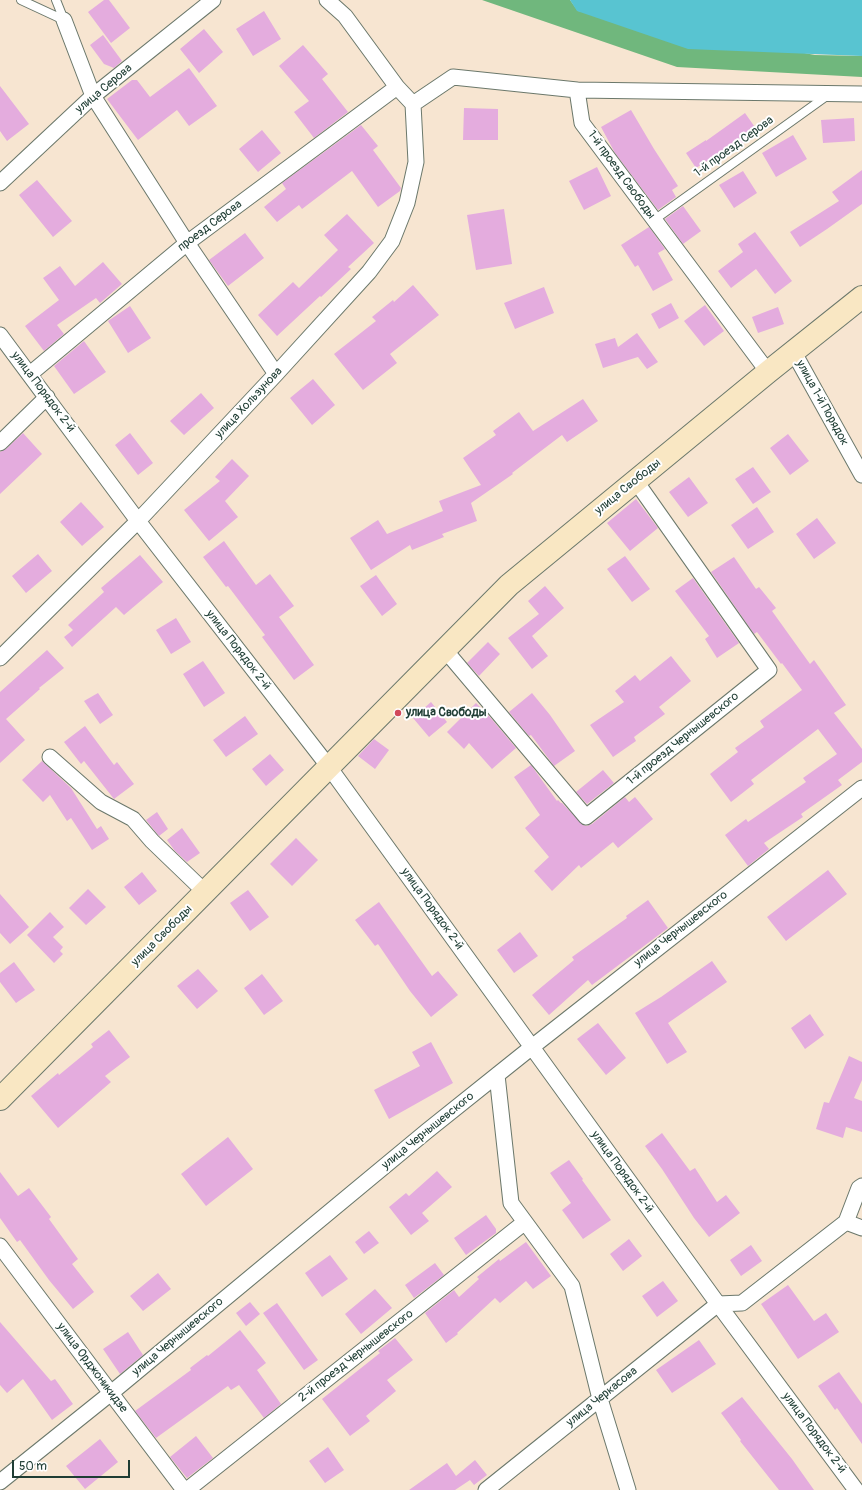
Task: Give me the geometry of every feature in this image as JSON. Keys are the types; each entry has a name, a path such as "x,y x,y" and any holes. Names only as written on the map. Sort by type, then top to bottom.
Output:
{"main road":[{"name":"улица Свободы","path":"0,1099 509,584 635,480 862,297"}],"street":[{"name":"улица Серова","path":"0,183 93,96 213,0"},
{"path":"327,0 345,16 398,87 413,104 453,77 577,90 862,94"},
{"path":"64,20 93,96 187,243 276,374"},
{"name":"проезд Серова","path":"30,374 187,243 398,87"},
{"name":"1-й проезд Свободы","path":"577,90 582,123 768,372"},
{"name":"улица Хользунова","path":"0,658 138,521 369,272 392,241 407,203 416,162 413,104"},
{"name":"улица Порядок 2-й","path":"0,335 138,521 329,767 718,1304 856,1490"},
{"name":"улица 1-й Порядок","path":"793,352 862,475"},
{"path":"0,443 47,397"},
{"name":"1-й проезд Чернышевского","path":"445,650 586,817 769,670 635,480"},
{"path":"50,757 101,802 133,819 152,841 205,892"},
{"name":"улица Чернышевского","path":"0,1482 111,1393 427,1131 862,788"},
{"path":"497,1075 511,1202 572,1286 600,1399 628,1490"},
{"path":"718,1304 742,1303 846,1222 859,1188 862,1186"},
{"name":"2-й проезд Чернышевского","path":"186,1490 525,1222"},
{"path":"846,1222 862,1228"},
{"name":"улица Орджоникидзе","path":"0,1246 186,1490"},
{"name":"улица Черкасова","path":"486,1490 718,1304"}],"lane":[{"path":"21,0 64,20"},
{"path":"56,0 64,20"},
{"name":"1-й проезд Серова","path":"654,220 829,94"}],"green space":[{"path":"482,0 570,0 578,11 815,55 862,56 862,77 677,67"}],"water":[{"path":"570,0 862,0 862,56 688,49 577,11"}],"building":[{"path":"104,0 109,0 130,28 111,43 88,12"},
{"path":"264,11 281,39 253,56 236,29"},
{"path":"204,29 223,52 199,73 180,49"},
{"path":"103,35 122,61 114,68 104,64 90,45"},
{"path":"303,45 328,74 322,79 348,112 314,138 294,112 309,101 279,66"},
{"path":"189,68 217,106 189,126 177,110 138,140 107,99 132,80 137,80 150,97"},
{"path":"0,86 29,124 7,141 0,131"},
{"path":"464,108 498,109 498,140 463,140"},
{"path":"631,110 678,186 672,190 676,197 658,210 615,153 601,127"},
{"path":"745,113 759,133 729,153 726,149 696,168 686,153 706,141"},
{"path":"854,118 855,141 823,143 821,120"},
{"path":"361,125 378,146 373,150 401,188 400,191 378,207 352,171 302,209 299,205 277,222 264,207 286,189 282,183"},
{"path":"262,130 281,153 258,172 239,149"},
{"path":"793,135 807,159 776,177 762,153"},
{"path":"597,167 611,196 584,210 569,181"},
{"path":"862,170 862,204 800,247 790,232 839,201 832,192"},
{"path":"743,171 757,193 734,208 719,185"},
{"path":"37,180 72,221 53,237 19,195"},
{"path":"683,206 701,231 683,244 665,219"},
{"path":"504,209 512,264 476,270 467,215"},
{"path":"347,214 374,243 348,267 351,269 277,336 258,315 293,282 299,288 338,250 324,235"},
{"path":"649,227 665,249 658,253 673,280 653,291 638,265 635,267 621,245"},
{"path":"755,232 792,281 775,294 756,269 731,288 718,271 743,252 738,244"},
{"path":"245,233 264,258 228,286 209,260"},
{"path":"103,262 122,284 100,303 96,298 57,325 64,334 44,351 25,326 59,300 43,278 60,266 75,286"},
{"path":"413,285 439,315 390,354 397,363 363,390 334,354 376,321 372,317 393,300 394,302"},
{"path":"544,287 554,313 515,329 504,303"},
{"path":"671,303 679,318 659,329 651,314"},
{"path":"705,305 724,331 704,346 684,321"},
{"path":"130,306 151,338 128,353 108,321"},
{"path":"778,307 784,324 758,333 752,317"},
{"path":"637,333 658,362 647,369 638,357 603,368 595,344 615,338 618,347"},
{"path":"84,341 106,372 74,394 54,366"},
{"path":"313,379 335,405 312,425 290,398"},
{"path":"201,393 214,408 184,435 170,421"},
{"path":"583,399 598,421 567,442 562,435 512,473 513,474 471,503 477,521 442,534 444,537 412,550 410,545 371,570 350,538 378,520 387,534 443,511 439,501 481,485 463,458 496,435 493,431 519,412 533,431"},
{"path":"23,433 42,454 0,494 0,452 6,449"},
{"path":"130,433 153,463 138,475 115,445"},
{"path":"788,434 809,461 790,475 770,448"},
{"path":"232,459 249,476 225,501 238,517 209,541 184,510 220,481 215,477"},
{"path":"753,467 771,492 753,504 735,479"},
{"path":"689,477 708,503 688,517 669,492"},
{"path":"636,499 658,528 630,551 607,523"},
{"path":"81,502 104,527 82,546 60,522"},
{"path":"757,507 774,532 748,549 731,525"},
{"path":"817,518 836,543 814,559 796,534"},
{"path":"224,541 256,585 270,574 294,606 279,617 314,665 294,680 262,637 265,635 228,586 226,587 203,557"},
{"path":"38,554 52,571 26,593 12,576"},
{"path":"140,555 163,582 124,615 116,607 72,647 64,637 73,630 68,625 104,592 101,588"},
{"path":"625,556 650,589 632,602 607,569"},
{"path":"734,557 756,589 759,587 776,608 772,611 810,664 814,660 846,705 834,713 862,749 862,762 838,780 842,785 801,814 803,817 764,843 769,849 748,866 725,835 746,819 748,822 806,782 803,778 837,754 818,729 751,780 754,784 731,802 710,774 738,752 735,748 764,727 760,721 802,690 757,632 754,634 711,572"},
{"path":"376,575 397,604 382,616 360,586"},
{"path":"693,578 739,643 717,658 705,639 709,636 675,591"},
{"path":"545,586 564,608 532,636 548,656 532,669 508,638 539,614 528,601"},
{"path":"176,618 191,642 171,654 156,630"},
{"path":"488,642 500,654 479,676 467,663"},
{"path":"47,650 64,668 39,688 40,689 6,719 25,740 0,763 0,692"},
{"path":"671,656 691,681 659,707 665,714 634,737 636,741 613,757 590,725 624,702 615,691 635,675 640,681"},
{"path":"203,661 225,693 204,707 183,674"},
{"path":"98,693 113,715 100,724 84,701"},
{"path":"532,693 550,715 575,751 554,766 531,735 529,736 509,712"},
{"path":"431,702 447,722 429,737 413,718"},
{"path":"476,703 516,748 492,769 469,743 464,749 447,732"},
{"path":"245,716 258,734 226,757 213,740"},
{"path":"85,726 114,765 117,762 134,784 114,799 84,761 81,764 64,742"},
{"path":"374,739 389,750 375,769 358,756"},
{"path":"270,754 284,770 266,786 252,769"},
{"path":"42,761 71,788 97,829 101,826 109,839 92,850 71,818 67,821 50,795 43,802 22,780"},
{"path":"531,765 557,801 558,800 562,803 583,825 587,826 592,824 625,797 629,802 635,797 653,819 618,848 613,842 581,868 579,865 552,891 534,871 549,857 525,828 540,815 514,777"},
{"path":"603,770 614,783 587,804 576,792"},
{"path":"157,812 168,829 159,836 146,820"},
{"path":"182,828 200,853 187,862 175,851 167,840"},
{"path":"296,838 318,860 292,886 270,864"},
{"path":"828,870 847,894 786,941 767,917"},
{"path":"142,872 157,891 139,905 124,887"},
{"path":"88,889 106,907 86,925 69,908"},
{"path":"248,890 269,917 250,931 230,903"},
{"path":"0,894 29,927 10,944 0,933"},
{"path":"648,900 668,928 592,985 588,980 549,1015 532,995 574,960 572,957 627,918 626,916"},
{"path":"379,902 432,976 438,971 458,995 431,1017 410,991 378,944 375,946 355,920"},
{"path":"50,912 64,927 53,937 63,947 60,951 63,954 54,963 27,935"},
{"path":"520,932 538,956 514,973 497,950"},
{"path":"712,961 727,982 668,1023 687,1052 667,1064 635,1013 661,997"},
{"path":"14,962 35,990 16,1003 0,982 0,973"},
{"path":"198,969 218,991 197,1009 177,986"},
{"path":"262,974 283,1001 264,1015 244,988"},
{"path":"810,1014 824,1035 805,1049 791,1028"},
{"path":"598,1023 626,1058 606,1075 577,1039"},
{"path":"109,1030 130,1057 105,1076 111,1082 58,1128 31,1096 58,1073 59,1075 93,1047 91,1044"},
{"path":"431,1042 453,1083 389,1119 374,1090 420,1066 412,1052"},
{"path":"849,1056 862,1062 862,1080 854,1098 862,1101 862,1132 846,1127 843,1138 816,1129 824,1102 829,1103"},
{"path":"662,1133 690,1171 695,1168 717,1202 726,1195 740,1213 709,1237 694,1218 645,1146"},
{"path":"228,1137 253,1169 206,1206 181,1174"},
{"path":"569,1160 611,1220 583,1239 562,1210 571,1203 550,1173"},
{"path":"437,1171 452,1187 422,1213 429,1221 411,1235 389,1207 406,1193 409,1196"},
{"path":"0,1172 18,1196 29,1188 51,1217 49,1219 78,1259 72,1264 94,1292 73,1309 49,1280 20,1240 17,1242 0,1218"},
{"path":"486,1215 496,1229 496,1233 466,1255 454,1238"},
{"path":"369,1231 379,1243 364,1254 355,1242"},
{"path":"629,1239 642,1256 623,1271 610,1254"},
{"path":"526,1242 551,1276 533,1289 526,1281 500,1303 495,1298 457,1333 458,1334 446,1343 425,1313 454,1290 459,1297 479,1279 477,1277 499,1259 500,1261"},
{"path":"751,1245 762,1261 741,1276 730,1260"},
{"path":"330,1255 348,1279 322,1297 305,1273"},
{"path":"435,1263 444,1275 414,1298 405,1285"},
{"path":"158,1273 171,1289 143,1311 130,1296"},
{"path":"663,1281 678,1301 657,1317 642,1296"},
{"path":"788,1285 814,1321 826,1313 839,1332 798,1359 761,1304"},
{"path":"375,1289 392,1308 361,1334 345,1314"},
{"path":"250,1302 260,1314 246,1326 236,1313"},
{"path":"277,1303 318,1360 304,1370 263,1313"},
{"path":"0,1322 51,1381 55,1379 73,1404 52,1420 23,1379 7,1393 0,1385"},
{"path":"240,1330 266,1363 257,1370 281,1404 264,1418 239,1385 231,1390 228,1386 156,1438 135,1411 191,1370 190,1368 207,1355 208,1356"},
{"path":"128,1332 143,1355 120,1374 103,1349"},
{"path":"395,1338 413,1360 387,1380 396,1391 366,1416 370,1421 350,1436 322,1399 380,1353 378,1351"},
{"path":"699,1340 716,1364 672,1393 656,1370"},
{"path":"839,1372 862,1404 862,1444 837,1408 835,1410 818,1386"},
{"path":"742,1397 792,1459 814,1490 779,1490 740,1441 741,1440 721,1413"},
{"path":"196,1436 213,1458 187,1478 170,1457"},
{"path":"100,1439 118,1462 85,1489 66,1466"},
{"path":"328,1447 344,1470 325,1483 309,1461"},
{"path":"475,1460 487,1475 474,1485 470,1480 455,1490 409,1490 447,1463 456,1476"}],"place":[{"name":"улица Свободы","path":"398,713"}]}
